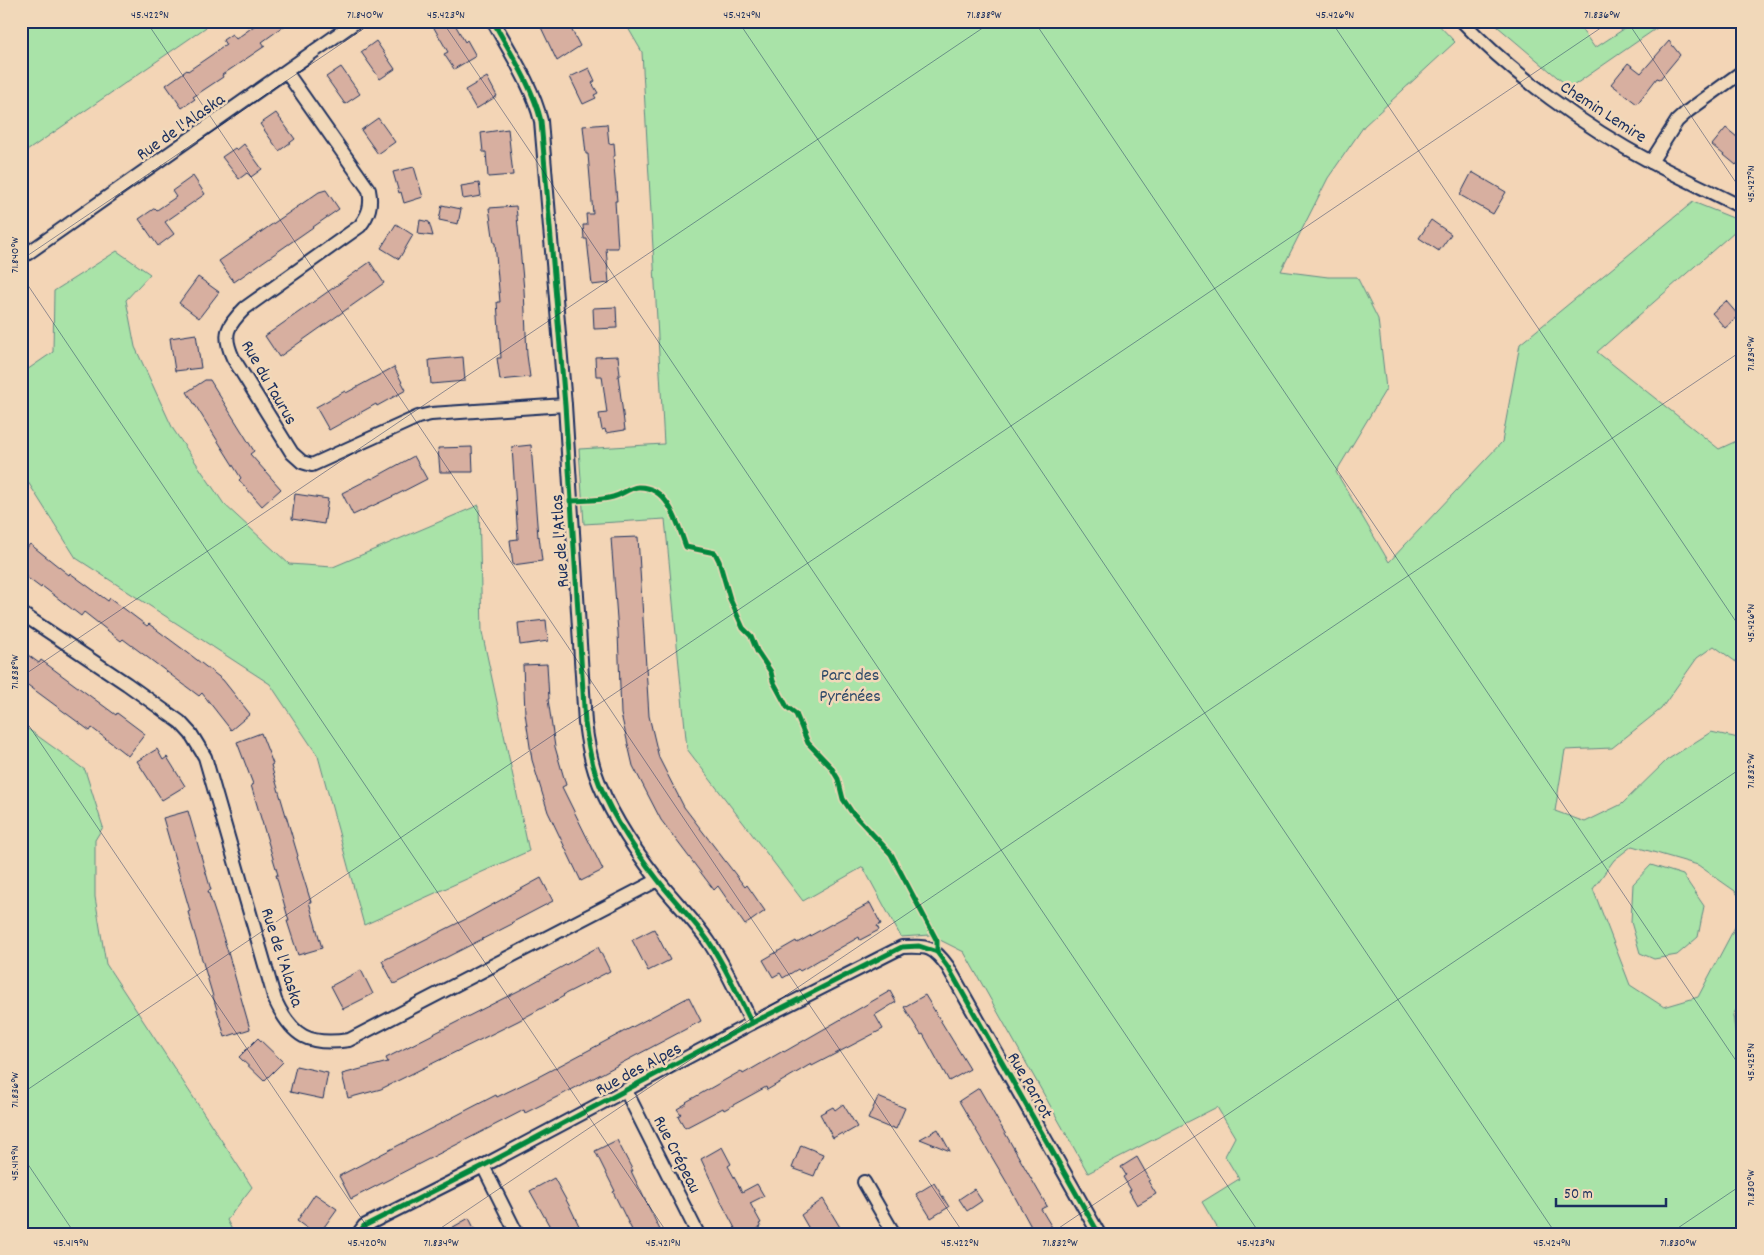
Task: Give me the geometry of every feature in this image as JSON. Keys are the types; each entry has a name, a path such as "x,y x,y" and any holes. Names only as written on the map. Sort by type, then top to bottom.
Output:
{"street":[{"name":"Rue de l'Alaska","path":"21,258 287,73 357,21"},
{"name":"Rue de l'Atlas","path":"492,21 530,87 541,121 565,405 585,723 589,748 603,794 616,819 658,880 709,941 720,958 752,1023"},
{"name":"Chemin Lemire","path":"1462,21 1516,70 1601,132 1651,162 1743,208"},
{"path":"1651,162 1677,121 1743,71"},
{"name":"Rue du Taurus","path":"287,73 369,190 371,199 367,217 360,226 245,308 227,330 226,344 233,358 292,453 302,462 312,465 418,417 430,414 565,405"},
{"name":"Rue de l'Alaska","path":"21,613 127,684 180,722 191,734 204,757 275,1000 283,1018 296,1031 311,1041 330,1043 349,1040 658,880"},
{"name":"Rue des Alpes","path":"358,1234 364,1226 483,1166 752,1023 902,947 919,946 937,952"},
{"name":"Rue Parrot","path":"937,952 948,967 1099,1234"},
{"name":"Rue Crépeau","path":"626,1091 698,1234"},
{"path":"483,1166 517,1234"},
{"path":"864,1182 894,1234"}],"green space":[{"path":"21,21 215,21 21,155"},
{"name":"Parc des Pyrénées","path":"624,21 1435,21 1455,42 1364,126 1328,178 1281,271 1328,277 1357,277 1378,319 1386,389 1336,472 1389,562 1502,442 1520,344 1693,202 1743,222 1597,352 1719,449 1743,438 1743,667 1714,646 1697,658 1661,709 1612,748 1565,750 1555,811 1585,822 1622,804 1667,760 1711,732 1743,739 1743,902 1735,891 1698,865 1632,846 1614,860 1593,889 1630,985 1664,1007 1698,997 1743,912 1743,998 1733,1015 1736,1038 1743,1045 1743,1234 1221,1234 1202,1202 1239,1179 1225,1156 1235,1137 1217,1107 1088,1173 964,952 930,935 901,937 863,867 803,901 687,749 665,519 584,524 579,449 664,444 642,52"},
{"path":"1491,21 1592,21 1581,29 1595,48 1636,21 1667,21 1570,88"},
{"path":"117,251 150,274 126,300 135,347 173,429 224,504 289,564 333,567 479,505 482,632 529,851 364,925 318,756 270,684 76,558 21,471 21,374 53,352 54,291"},
{"path":"21,724 85,770 103,827 95,840 95,897 106,964 252,1187 227,1220 234,1234 21,1234"},
{"path":"1651,865 1683,875 1704,906 1698,937 1677,955 1654,959 1640,953 1631,922 1633,884"}],"building":[{"path":"261,21 291,21 262,42 265,46 222,75 223,77 193,97 195,99 182,108 166,85 226,45 223,40 232,34 236,39"},
{"path":"430,21 453,21 465,42 467,40 476,56 454,69 444,54 448,52"},
{"path":"538,21 567,21 580,46 557,61"},
{"path":"376,41 395,69 380,79 361,52"},
{"path":"1669,41 1680,55 1660,79 1657,78 1637,104 1611,84 1628,63 1641,73"},
{"path":"341,67 360,94 345,104 326,77"},
{"path":"589,68 595,81 592,83 598,93 594,95 596,98 583,104 570,77"},
{"path":"487,77 497,96 476,109 465,90"},
{"path":"276,113 295,139 279,151 260,124"},
{"path":"378,118 395,142 378,154 361,130"},
{"path":"607,124 609,144 614,143 618,248 606,248 609,283 592,285 587,239 584,239 583,225 587,225 586,214 593,214 588,154 586,154 583,126"},
{"path":"1726,128 1743,142 1743,157 1736,165 1712,145"},
{"path":"508,129 513,175 488,177 486,152 483,152 481,133"},
{"path":"244,144 262,169 251,177 247,173 239,179 222,157 235,148 237,150"},
{"path":"414,167 423,197 404,203 393,172"},
{"path":"1472,172 1506,192 1493,214 1460,195"},
{"path":"193,176 205,194 165,222 174,234 158,246 139,219 176,197 172,191"},
{"path":"479,183 481,196 463,199 461,186"},
{"path":"326,190 339,209 234,282 219,261 319,192"},
{"path":"442,205 461,209 458,224 439,220"},
{"path":"516,206 530,377 500,380 497,358 501,358 497,302 500,302 495,243 489,208"},
{"path":"420,220 429,222 433,236 418,234"},
{"path":"1431,220 1451,234 1439,251 1419,238"},
{"path":"396,224 413,235 399,259 381,248"},
{"path":"370,262 384,283 279,357 265,336"},
{"path":"198,277 219,292 199,318 179,303"},
{"path":"1726,301 1739,316 1725,328 1712,313"},
{"path":"616,307 617,328 594,329 593,308"},
{"path":"196,334 201,368 175,371 170,338"},
{"path":"618,356 620,375 618,375 625,430 606,433 605,429 602,430 599,414 607,413 602,376 596,376 595,357"},
{"path":"463,357 465,381 431,384 429,360"},
{"path":"394,367 406,390 329,430 316,407"},
{"path":"205,380 210,380 254,451 250,454 281,489 262,506 239,480 241,478 187,392"},
{"path":"531,445 538,537 542,561 513,565 510,540 518,539 512,447"},
{"path":"472,447 473,472 440,472 438,448"},
{"path":"414,456 427,479 353,515 342,493"},
{"path":"295,494 328,499 324,524 292,519"},
{"path":"638,537 649,716 659,758 684,807 745,887 747,885 765,911 745,925 718,886 714,890 661,820 633,766 621,714 618,632 611,538"},
{"path":"30,544 69,575 70,573 108,601 110,598 147,626 149,624 223,680 250,714 231,730 202,693 199,696 123,639 121,641 84,612 81,616 42,586 41,588 21,573 21,555"},
{"path":"546,620 548,641 520,645 518,623"},
{"path":"21,650 39,663 41,660 145,734 128,756 92,728 90,731 21,680"},
{"path":"547,664 548,699 555,747 566,785 562,787 603,870 581,881 548,812 532,760 525,713 523,665"},
{"path":"261,733 273,764 271,765 311,902 309,902 322,948 298,955 287,921 289,921 276,875 278,875 251,785 253,784 237,742"},
{"path":"157,749 163,760 167,757 185,786 162,800 137,761"},
{"path":"188,811 211,890 208,891 250,1029 225,1037 188,912 190,911 163,818"},
{"path":"541,878 553,901 394,984 382,961 470,917"},
{"path":"870,903 881,924 877,926 879,930 860,940 859,937 800,971 798,969 783,978 780,973 773,977 763,960"},
{"path":"654,929 670,960 648,971 632,940"},
{"path":"598,947 610,971 518,1021 381,1089 348,1098 342,1074 388,1062 386,1058 522,989"},
{"path":"361,970 373,994 343,1009 331,986"},
{"path":"890,991 896,1002 875,1015 883,1029 812,1066 811,1064 767,1090 766,1087 724,1110 723,1108 685,1128 678,1116 681,1114 677,1109 686,1102 741,1071 743,1074 784,1052"},
{"path":"925,995 970,1069 949,1081 923,1034 921,1035 904,1007"},
{"path":"689,997 701,1021 569,1091 525,1113 524,1110 351,1199 339,1176 496,1095 497,1097 538,1077"},
{"path":"258,1038 283,1062 264,1081 239,1057"},
{"path":"296,1066 328,1073 323,1099 290,1092"},
{"path":"979,1088 1047,1206 1041,1209 1056,1234 1035,1234 959,1101"},
{"path":"878,1097 905,1108 896,1129 868,1119"},
{"path":"843,1104 857,1127 833,1138 820,1114 833,1107 835,1110"},
{"path":"938,1129 950,1151 920,1139"},
{"path":"617,1140 662,1234 634,1234 613,1192 615,1191 595,1151"},
{"path":"801,1145 823,1154 814,1176 792,1168"},
{"path":"722,1147 731,1164 728,1166 742,1192 757,1184 764,1196 750,1203 761,1223 759,1224 761,1227 748,1234 738,1234 701,1159"},
{"path":"1137,1157 1156,1194 1137,1205 1123,1177 1126,1175 1121,1167"},
{"path":"554,1178 583,1234 554,1234 530,1191"},
{"path":"934,1183 949,1207 931,1218 916,1194"},
{"path":"974,1189 982,1201 967,1211 959,1199"},
{"path":"315,1194 337,1209 319,1234 315,1234 297,1221"},
{"path":"823,1199 844,1234 812,1234 801,1215"},
{"path":"469,1218 477,1234 441,1234"}],"cycle path":[{"path":"493,21 527,82 541,121 565,405 585,723 595,772 600,787 622,829 658,880 709,942 752,1023"},
{"path":"570,501 603,499 638,487 649,488 665,500 671,508 686,547 715,553 730,599 743,628 751,636 757,651 771,672 773,681 787,707 796,714 808,743 831,767 838,779 843,799 851,811 891,854 937,941 937,952"},
{"path":"358,1234 364,1226 483,1166 752,1023 902,947 919,946 937,952"},
{"path":"937,952 948,967 1099,1234"}]}
